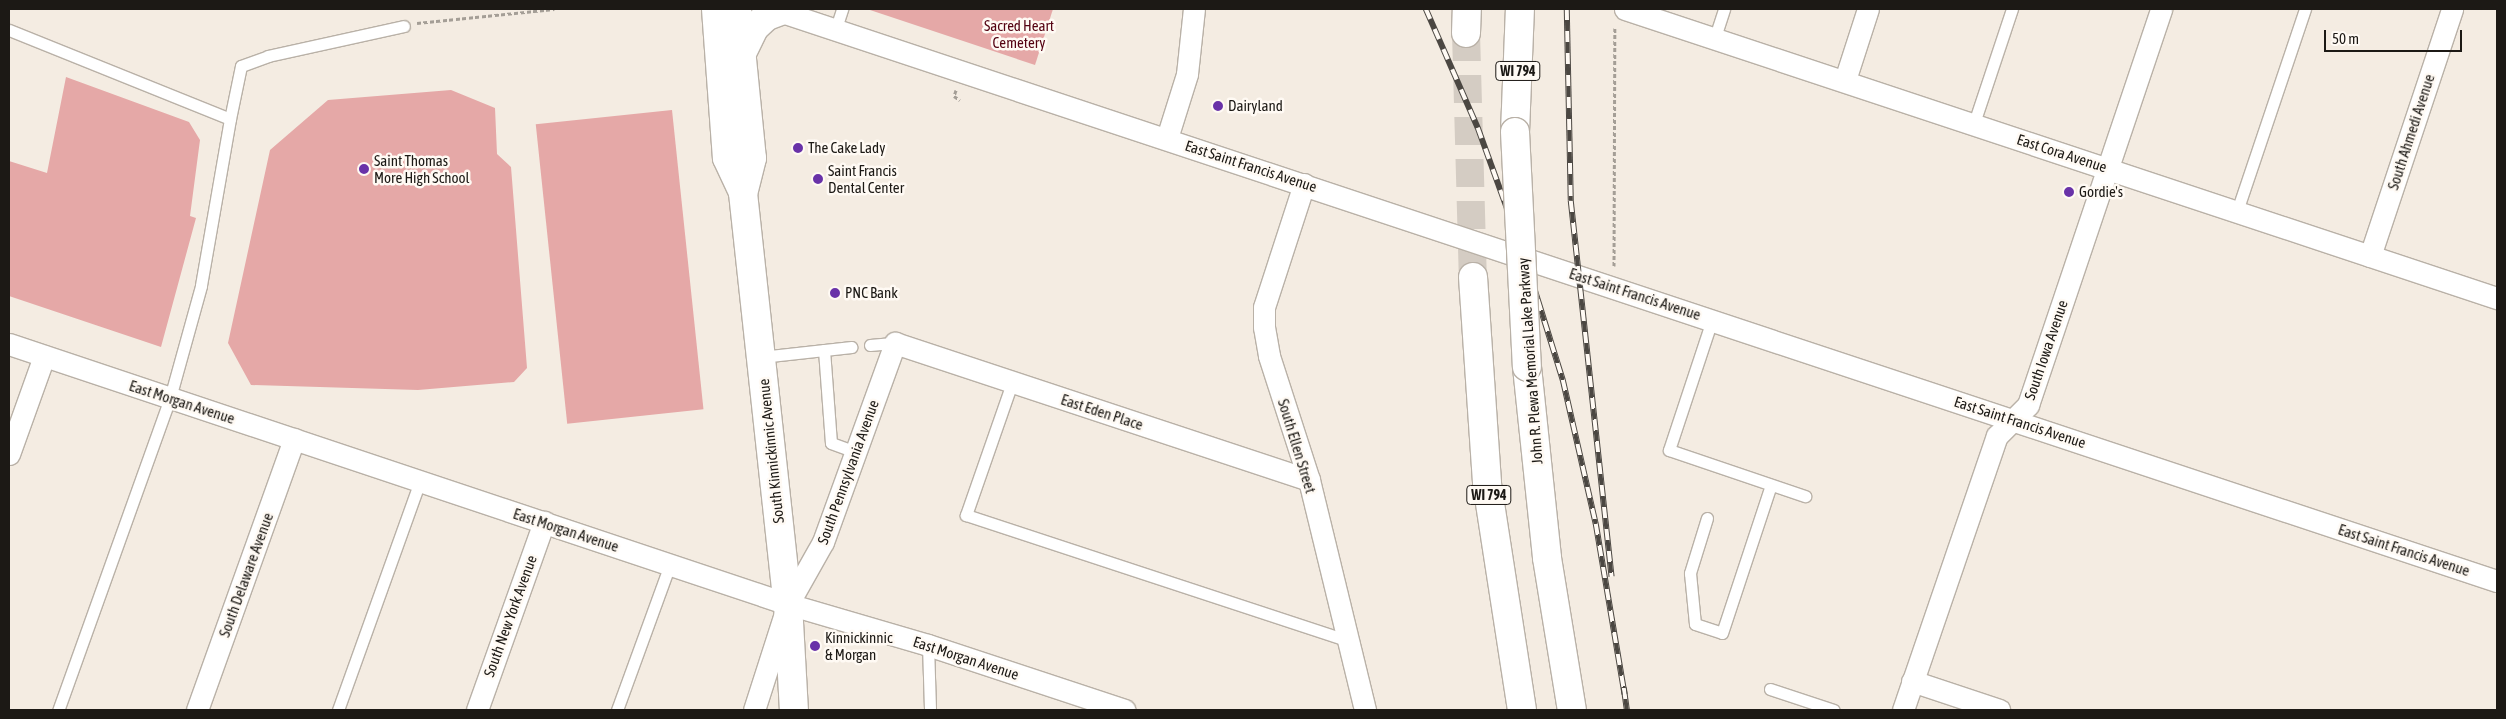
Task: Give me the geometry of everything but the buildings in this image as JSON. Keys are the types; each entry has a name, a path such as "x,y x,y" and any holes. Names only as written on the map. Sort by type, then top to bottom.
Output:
{"main road":[{"name":"South Kinnickinnic Avenue","path":"716,9 727,158 743,193 788,604 794,710"},
{"name":"South Kinnickinnic Avenue","path":"736,9 752,158 743,193"},
{"name":"John R. Plewa Memorial Lake Parkway","path":"1520,9 1515,132 1527,367 1547,558 1572,710"},
{"path":"741,54 754,28 777,10"},
{"name":"WI 794","path":"1473,277 1487,484 1522,710"}],"street":[{"path":"1167,138 1187,74 1194,9"},
{"name":"East Cora Avenue","path":"1625,9 1845,80 2497,298"},
{"path":"1845,80 1868,9"},
{"name":"South Iowa Avenue","path":"1903,710 1998,436 2028,405 2161,9"},
{"name":"South Ahmedi Avenue","path":"2370,256 2452,9"},
{"name":"East Saint Francis Avenue","path":"777,10 839,19 1167,138 2497,582"},
{"name":"South Ellen Street","path":"1304,184 1264,307 1269,356 1309,480 1346,640 1365,710"},
{"name":"East Eden Place","path":"895,343 1309,480"},
{"name":"South Pennsylvania Avenue","path":"754,710 788,604 823,542 895,343"},
{"name":"East Morgan Avenue","path":"9,344 788,604 928,645 1125,710"},
{"path":"9,454 44,356"},
{"name":"South Delaware Avenue","path":"197,710 294,439"},
{"name":"South New York Avenue","path":"477,710 544,522"},
{"path":"1912,681 1999,710"}],"lane":[{"path":"1714,37 1724,9"},
{"path":"1974,123 2012,9"},
{"path":"2237,211 2305,9"},
{"path":"58,710 170,398 201,286 241,66 268,56 404,26"},
{"path":"9,30 230,119"},
{"path":"1712,320 1669,450 1805,496"},
{"path":"870,345 895,343"},
{"path":"761,357 850,347"},
{"path":"824,350 831,443 856,452"},
{"path":"1012,383 966,515 1346,640"},
{"path":"338,710 420,481"},
{"path":"1707,518 1690,573 1695,624 1722,633 1771,484"},
{"path":"617,710 670,564"},
{"path":"928,645 930,710"},
{"path":"1770,688 1834,710"}],"path":[{"path":"404,26 554,9"},
{"path":"1614,266 1615,28"},
{"path":"956,90 954,96 960,100"}],"green space":[{"name":"Sacred Heart Cemetery","path":"867,9 1053,9 1035,65"},
{"path":"66,77 189,122 200,140 190,216 196,218 161,347 9,296 9,161 47,173"},
{"path":"451,90 495,108 497,154 511,167 527,368 514,382 418,390 251,385 228,343 270,150 328,100"},
{"path":"672,110 703,409 567,424 536,124"}],"tunnel":[{"path":"1466,33 1473,277"}],"railway":[{"path":"1426,9 1478,128 1525,258 1563,380 1596,524 1625,695"},
{"path":"1567,9 1571,201 1612,577"},
{"path":"1624,688 1627,710"}],"place":[{"name":"Dairyland","path":"1218,106"},
{"name":"The Cake Lady","path":"798,148"},
{"name":"Saint Thomas More High School","path":"364,169"},
{"name":"Saint Francis Dental Center","path":"818,179"},
{"name":"Gordie's","path":"2069,192"},
{"name":"PNC Bank","path":"835,293"},
{"name":"Kinnickinnic & Morgan","path":"815,646"}]}
